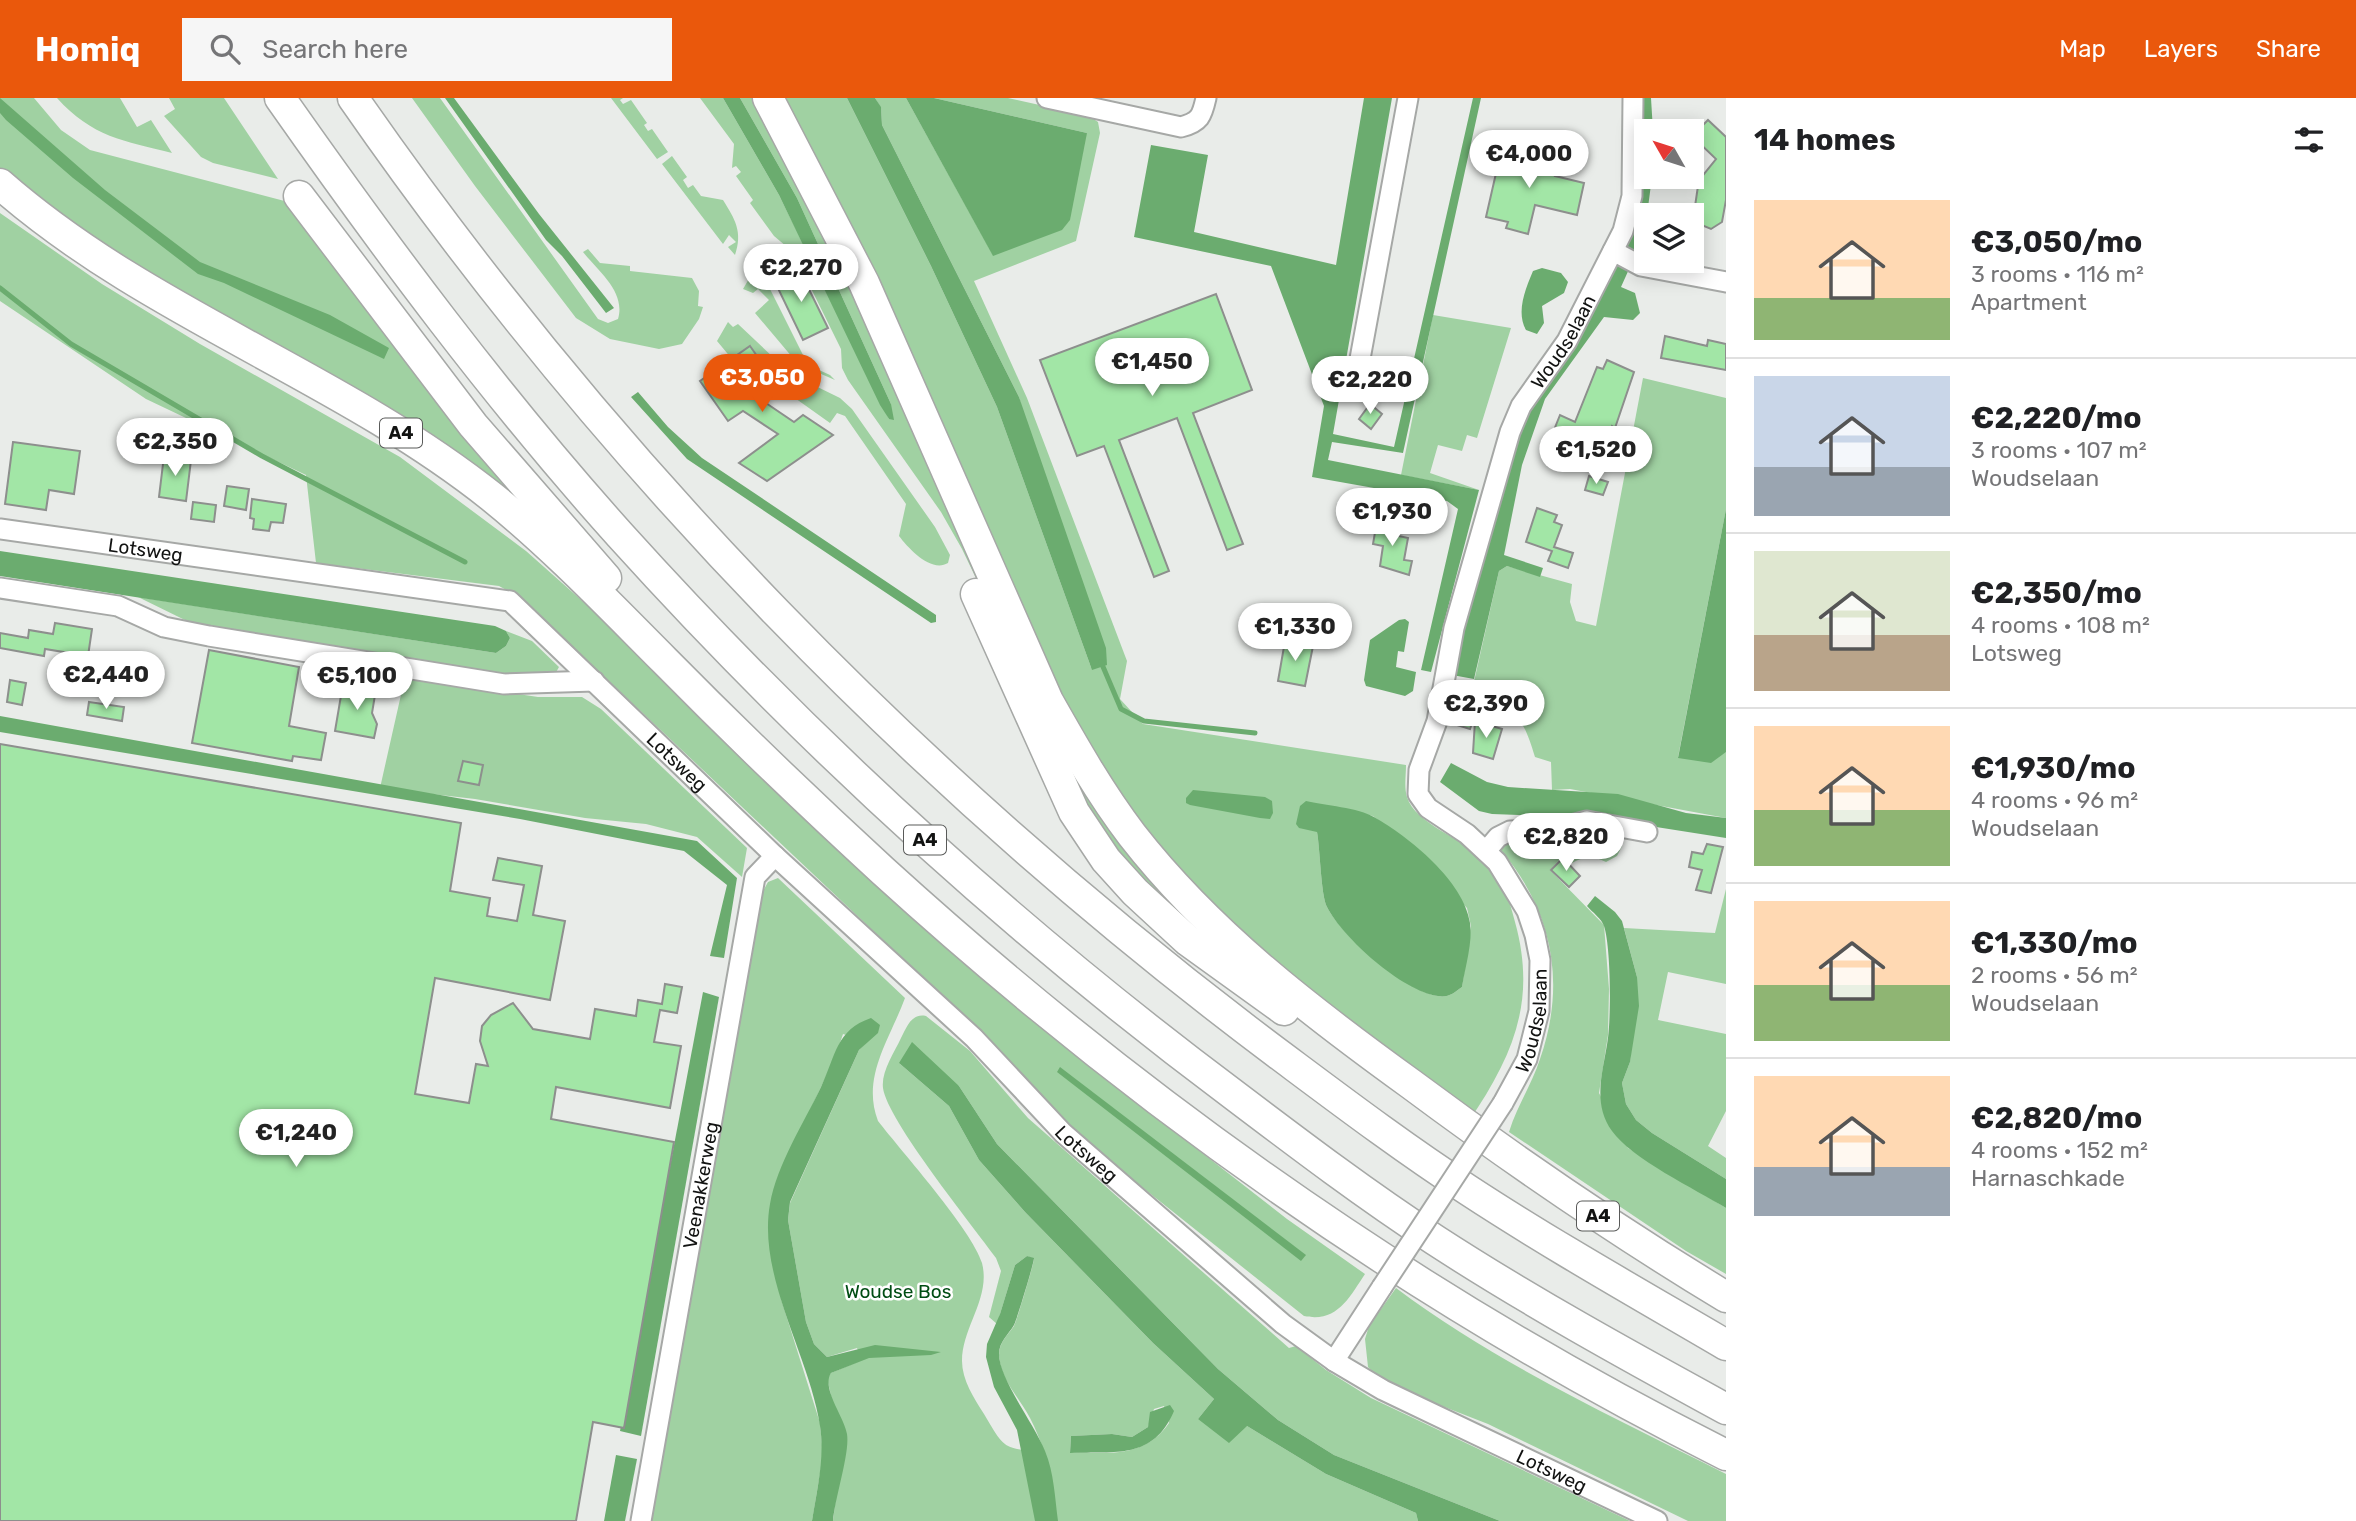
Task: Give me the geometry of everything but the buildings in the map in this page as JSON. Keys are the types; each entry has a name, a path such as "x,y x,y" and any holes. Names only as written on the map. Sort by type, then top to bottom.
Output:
{"highway":[{"name":"A4","path":"280,98 360,212 474,360 619,534 781,705 987,898 1153,1035 1327,1165 1432,1238 1544,1308 1726,1409"},
{"name":"A4","path":"353,98 407,175 517,320 662,491 822,662 1022,849 1178,979 1366,1119 1466,1189 1561,1249 1726,1345"},
{"name":"A4","path":"768,98 864,283 1048,701 1109,803 1165,873 1219,930 1332,1025 1473,1130 1597,1215 1726,1297"},
{"name":"A4","path":"0,184 29,209 114,270 218,331 294,368 458,470 536,535 752,748 961,940 1199,1130 1305,1206 1463,1309 1571,1373 1726,1455"},
{"name":"A4","path":"299,197 473,425 752,748"},
{"name":"A4","path":"976,594 1074,812 1106,860 1128,884 1188,940 1409,1101 1473,1130"}],"street":[{"path":"1047,98 1181,127 1195,124 1202,116 1206,98"},
{"path":"1354,386 1408,98"},
{"name":"Woudselaan","path":"1334,1361 1503,1102 1527,1059 1539,1011 1540,960 1527,911 1514,887 1486,851 1467,834 1428,808 1418,794 1419,770 1437,721 1454,628 1510,432 1521,406 1567,341 1616,252 1623,231 1632,196 1633,98"},
{"path":"1616,252 1641,266 1726,282"},
{"name":"Lotsweg","path":"0,529 510,601 775,856 974,1038 1063,1133 1283,1324 1334,1361 1383,1390 1657,1521"},
{"path":"0,588 118,606 164,628 504,684 594,681"},
{"path":"1486,851 1498,837 1510,831 1556,829 1587,821 1647,832"},
{"name":"Veenakkerweg","path":"641,1521 755,877 775,856"}],"green space":[{"path":"0,98 34,98 61,130 90,150 296,204 554,531 239,334 0,177"},
{"path":"57,98 120,98 137,127 151,120 172,153 110,136 83,121"},
{"path":"169,98 224,98 278,179 213,163 201,157 164,116 175,109"},
{"path":"412,98 440,98 598,319 608,323 618,319 618,300 610,283 583,252 588,249 600,263 630,266 630,271 692,278 699,291 698,306 703,307 699,319 682,344 659,349 610,339 576,318"},
{"path":"611,98 623,98 620,100 623,104 631,100 647,123 644,125 648,131 652,129 668,152 657,159"},
{"path":"700,98 723,98 779,195 889,419 891,404 797,198 740,98 759,98 809,192 1031,681 1237,958 1168,908 1103,844 962,549 941,512 848,380 842,368 841,349 793,252 774,236 750,203 753,200 736,176 741,172 736,166 732,168 734,144"},
{"path":"781,98 847,98 931,266 997,407 1092,670 1019,397 882,125 881,108 875,98 906,98 993,255 1087,133 934,98 1008,98 1089,116 1098,122 1100,133 1076,241 974,281 1027,398 1127,661 1120,699 1143,724 1406,765 1406,793 1412,807 1430,824 1477,853 1491,867 1504,889 1515,922 1521,951 1522,1003 1509,1050 1498,1074 1469,1121 1256,958 1104,786","holes":["1354,812 1373,816 1391,830 1467,908 1471,926 1462,987 1451,995 1424,992 1392,973 1360,947 1327,907 1323,893 1317,832"]},
{"path":"672,156 687,177 683,180 688,188 693,185 701,196 723,200 738,232 735,255 728,247 736,242 729,235 723,244 662,164"},
{"path":"0,213 102,284 200,344 400,457 526,551 650,661 982,977 1287,1219 1365,1274 1347,1300 1341,1307 1325,1316 1304,1316 1064,1125 996,1047 521,598 499,586 316,563 306,475 146,399 0,301"},
{"path":"763,248 760,263 763,275 808,365 835,380 798,364 755,313 769,300 758,289 753,293 743,289 753,272 749,268"},
{"path":"1433,315 1511,328 1477,438 1467,435 1462,451 1438,445 1430,473 1479,490 1401,475"},
{"path":"728,322 733,327 738,324 791,374 840,398 852,409 935,527 950,555 948,563 935,565 928,562 914,553 899,536 906,504 845,416 837,413 830,423 778,386 750,346 732,359 717,341"},
{"path":"1643,378 1726,398 1726,509 1678,757 1726,752 1726,818 1570,789 1552,790 1551,762 1535,757 1522,724 1510,711 1477,697 1473,686 1499,571 1507,566 1572,584 1570,602 1576,621 1596,626"},
{"path":"138,597 496,653 506,646 510,638 506,631 532,641 559,667 554,676 526,677 191,623"},
{"path":"405,677 538,697 582,697 601,709 747,848 742,877 697,837 646,824 585,818 475,799 380,788"},
{"path":"1583,825 1619,835 1622,846 1617,856 1606,862 1589,858 1572,863 1562,857 1550,870 1604,925 1609,989 1608,1035 1599,1093 1628,1148 1726,1208 1726,1274 1686,1251 1509,1132 1537,1068 1548,1030 1553,975 1543,922 1518,872 1500,849 1505,836"},
{"name":"Woudse Bos","path":"778,878 905,998 875,1074 874,1105 878,1121 965,1231 982,1263 983,1288 966,1336 962,1361 966,1382 997,1435 1007,1445 1020,1450 1045,1453 1030,1418 1006,1380 999,1355 1002,1342 1016,1322 1034,1259 1027,1256 1015,1265 997,1324 989,1317 1001,1271 996,1258 914,1147 899,1124 883,1088 886,1069 905,1030 913,1019 921,1016 926,1016 970,1051 1028,1118 1289,1348 1296,1346 1326,1370 1371,1398 1630,1521 1500,1521 1334,1455 1278,1420 1218,1369 997,1144 959,1086 899,1063 949,1106 979,1160 1025,1212 1153,1343 1214,1399 1198,1419 1247,1426 1326,1474 1416,1513 1418,1521 833,1521 845,1457 827,1378 831,1373 862,1360 857,1348 827,1357 814,1344 806,1322 788,1220 790,1203 859,1050 867,1042 843,1034 836,1055 782,1170 781,1299 820,1423 823,1456 812,1521 651,1521 762,893 768,882","holes":["1164,1406 1169,1423 1160,1434 1138,1448 1112,1453 1070,1452 1071,1436 1112,1434 1132,1437 1148,1427 1154,1409"]},
{"path":"1726,889 1726,984 1668,972 1658,1020 1726,1034 1726,1111 1708,1146 1726,1158 1726,1179 1652,1133 1636,1120 1626,1104 1622,1083 1630,1062 1637,977 1624,928 1715,933"},
{"path":"1396,1288 1474,1341 1515,1365 1726,1474 1726,1521 1688,1521 1488,1424 1383,1383 1368,1367 1365,1339 1369,1326"}],"shaded area":[{"path":"0,98 105,190 200,262 330,315 389,348 384,359 224,283 198,274 73,178 6,120 0,113"},
{"path":"445,98 454,98 539,214 614,308 606,313 562,256 546,240"},
{"path":"723,98 740,98 797,198 891,404 894,420 889,419 880,405 779,195"},
{"path":"847,98 875,98 881,107 882,125 1019,397 1106,648 1107,665 1092,670 997,407 931,266"},
{"path":"906,98 934,98 1087,133 1070,220 1062,230 993,256"},
{"path":"1364,98 1392,98 1333,434 1394,447 1473,98 1481,98 1403,453 1332,442 1328,460 1479,490 1431,672 1421,670 1458,509 1447,501 1312,477 1324,406 1271,266 1134,237 1151,145 1208,155 1194,232 1336,265"},
{"path":"1639,98 1651,98 1652,119 1637,119"},
{"path":"1634,158 1634,189 1650,189 1649,203 1634,203 1634,258 1621,287 1635,293 1640,313 1633,320 1604,317 1545,399 1522,465 1504,555 1543,568 1540,577 1507,566 1499,571 1474,679 1452,675 1463,621 1519,424 1570,355 1627,243"},
{"path":"1542,268 1561,273 1568,282 1564,293 1542,306 1544,323 1537,334 1526,330 1522,308 1533,271"},
{"path":"638,392 668,427 702,458 936,615 936,622 931,623 687,459 631,397"},
{"path":"1726,509 1726,752 1711,763 1678,758"},
{"path":"0,551 495,626 506,631 510,638 506,646 496,653 0,576"},
{"path":"1405,619 1409,622 1404,652 1398,651 1396,667 1416,672 1413,691 1405,696 1366,686 1364,680 1370,640 1399,620"},
{"path":"1456,682 1473,686 1477,697 1474,712 1456,706 1451,697"},
{"path":"0,716 697,841 737,878 724,958 710,956 727,885 684,851 520,819 0,732"},
{"path":"1451,763 1487,782 1508,787 1618,794 1686,813 1726,818 1726,838 1599,818 1492,814 1479,811 1440,782"},
{"path":"1193,790 1265,797 1272,801 1273,813 1270,819 1190,805 1186,803 1186,798"},
{"path":"1306,801 1351,809 1374,817 1418,848 1446,876 1466,907 1470,923 1470,946 1462,987 1454,993 1438,996 1408,984 1375,961 1335,920 1325,901 1317,832 1299,828 1296,824 1300,806"},
{"path":"1595,896 1622,921 1637,977 1639,1006 1630,1062 1622,1083 1626,1104 1636,1120 1652,1133 1726,1179 1726,1208 1634,1152 1621,1142 1606,1120 1600,1097 1609,1027 1609,965 1604,926 1587,906"},
{"path":"703,992 719,997 641,1436 620,1431"},
{"path":"871,1018 880,1025 878,1033 859,1050 790,1202 788,1220 806,1322 814,1344 827,1357 875,1345 941,1352 931,1355 869,1358 831,1373 829,1386 847,1434 846,1452 833,1521 812,1521 821,1462 820,1426 806,1372 777,1288 768,1231 770,1204 785,1159 821,1087 838,1045 851,1029"},
{"path":"912,1042 959,1086 997,1144 1218,1369 1278,1420 1334,1455 1500,1521 1418,1521 1416,1513 1326,1474 1247,1426 1229,1443 1198,1419 1214,1399 1153,1343 1025,1212 979,1160 949,1106 899,1063"},
{"path":"1060,1067 1306,1255 1301,1261 1057,1072"},
{"path":"1027,1256 1034,1258 1028,1280 1014,1325 1002,1342 999,1354 1011,1389 1048,1459 1058,1521 1035,1521 1017,1430 994,1387 986,1357 987,1344 1000,1314 1015,1265"},
{"path":"1170,1405 1174,1411 1165,1427 1144,1445 1118,1452 1070,1453 1071,1436 1112,1434 1132,1437 1148,1427 1150,1412"},
{"path":"616,1455 637,1459 625,1521 604,1521"}],"waterway":[{"path":"0,288 71,344 262,456 465,562"},
{"path":"1101,662 1121,709 1144,721 1255,733"}]}
